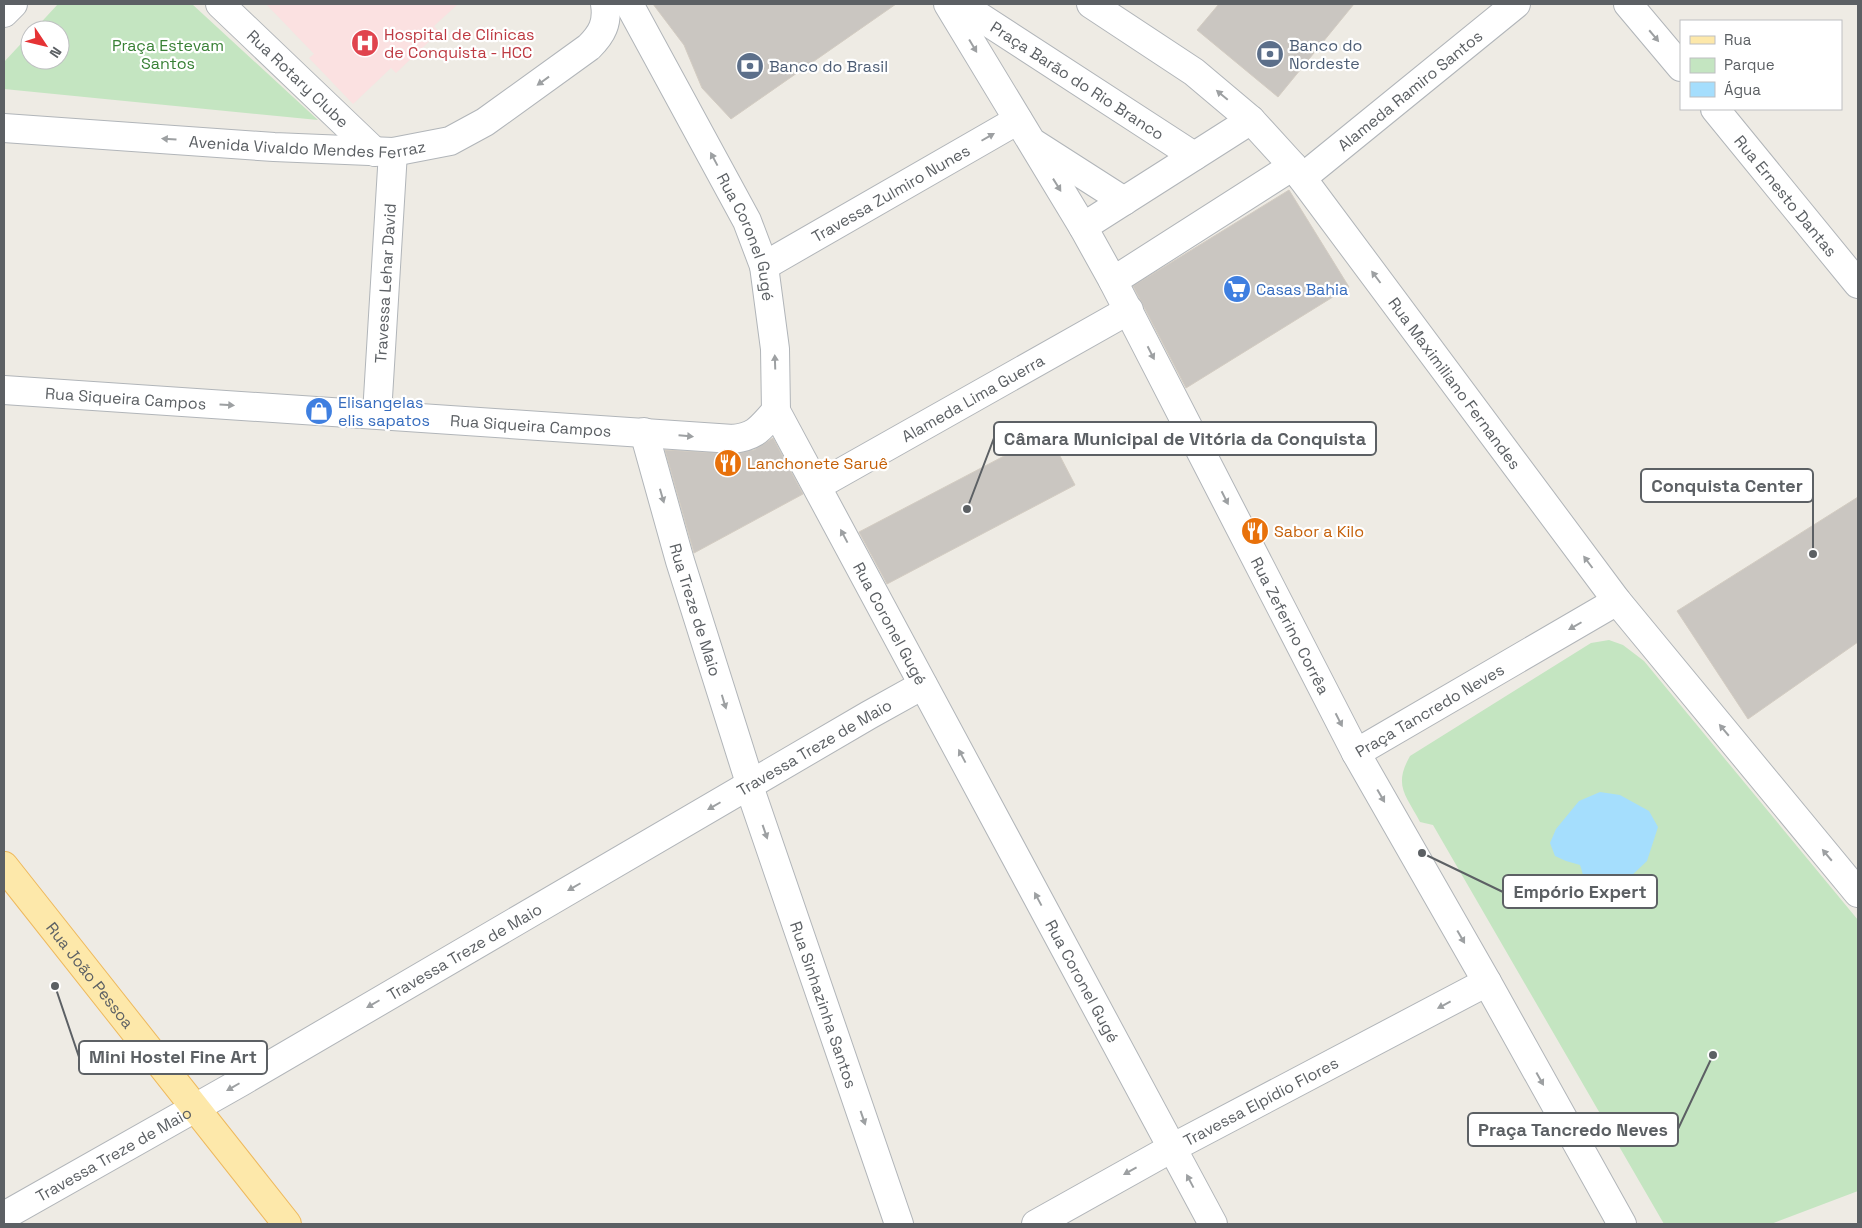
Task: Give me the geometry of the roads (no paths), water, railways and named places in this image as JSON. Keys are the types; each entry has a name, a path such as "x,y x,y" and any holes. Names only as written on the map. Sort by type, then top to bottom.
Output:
{"main road":[{"name":"Rua João Pessoa","path":"4,866 287,1224"}],"street":[{"path":"4,13 14,4"},
{"name":"Rua Rotary Clube","path":"220,4 384,152"},
{"path":"586,49 602,33 606,20 605,4"},
{"name":"Rua Coronel Gugé","path":"629,4 747,221 764,266 775,349 776,411 1213,1224"},
{"name":"Praça Barão do Rio Branco","path":"948,4 1083,227 1128,310"},
{"name":"Praça Barão do Rio Branco","path":"960,4 1194,156"},
{"path":"1091,4 1194,72 1251,120 1298,172 1113,281"},
{"name":"Alameda Ramiro Santos","path":"1298,172 1516,4"},
{"path":"1628,4 1680,66"},
{"path":"586,49 615,35 630,35 644,41 656,54"},
{"name":"Avenida Vivaldo Mendes Ferraz","path":"4,128 274,147 384,152 450,141 485,122 586,49"},
{"name":"Rua Ernesto Dantas","path":"1716,110 1858,284"},
{"path":"1083,227 1251,120"},
{"name":"Praça Barão do Rio Branco","path":"1023,130 1124,201"},
{"name":"Travessa Zulmiro Nunes","path":"764,266 1023,130"},
{"name":"Travessa Lehar David","path":"377,414 384,152"},
{"name":"Rua Maximiliano Fernandes","path":"1298,172 1617,601"},
{"name":"Alameda Lima Guerra","path":"817,486 1128,310"},
{"name":"Rua Zeferino Corrêa","path":"1128,310 1356,754"},
{"name":"Rua Siqueira Campos","path":"4,390 644,432 733,440 748,437 760,428 776,411"},
{"name":"Rua Treze de Maio","path":"644,432 680,561 749,786"},
{"path":"1617,601 1857,888"},
{"name":"Praça Tancredo Neves","path":"1617,601 1356,754 1487,982 1622,1224"},
{"name":"Travessa Treze de Maio","path":"4,1216 196,1108 923,685"},
{"name":"Rua Sinhazinha Santos","path":"749,786 900,1224"},
{"name":"Travessa Elpídio Flores","path":"1036,1224 1172,1148 1487,982"}],"water":[{"path":"1600,792 1620,795 1649,811 1658,827 1647,861 1629,878 1612,907 1602,906 1591,899 1580,865 1555,856 1550,843 1556,829 1579,801"}],"place":[{"name":"Hospital de Clínicas de Conquista - HCC","path":"365,43"},
{"name":"Banco do Nordeste","path":"1270,54"},
{"name":"Banco do Brasil","path":"750,66"},
{"name":"Casas Bahia","path":"1237,289"},
{"name":"Elisangelas elis sapatos","path":"319,411"},
{"name":"Lanchonete Saruê","path":"728,463"},
{"name":"Câmara Municipal de Vitória da Conquista","path":"967,509"},
{"name":"Sabor a Kilo","path":"1255,531"},
{"name":"Conquista Center","path":"1813,554"},
{"name":"Empório Expert","path":"1422,853"},
{"name":"Mini Hostel Fine Art","path":"55,986"},
{"name":"Praça Tancredo Neves","path":"1713,1055"}],"park label":[{"name":"Praça Estevam Santos","path":"168,54"}]}
